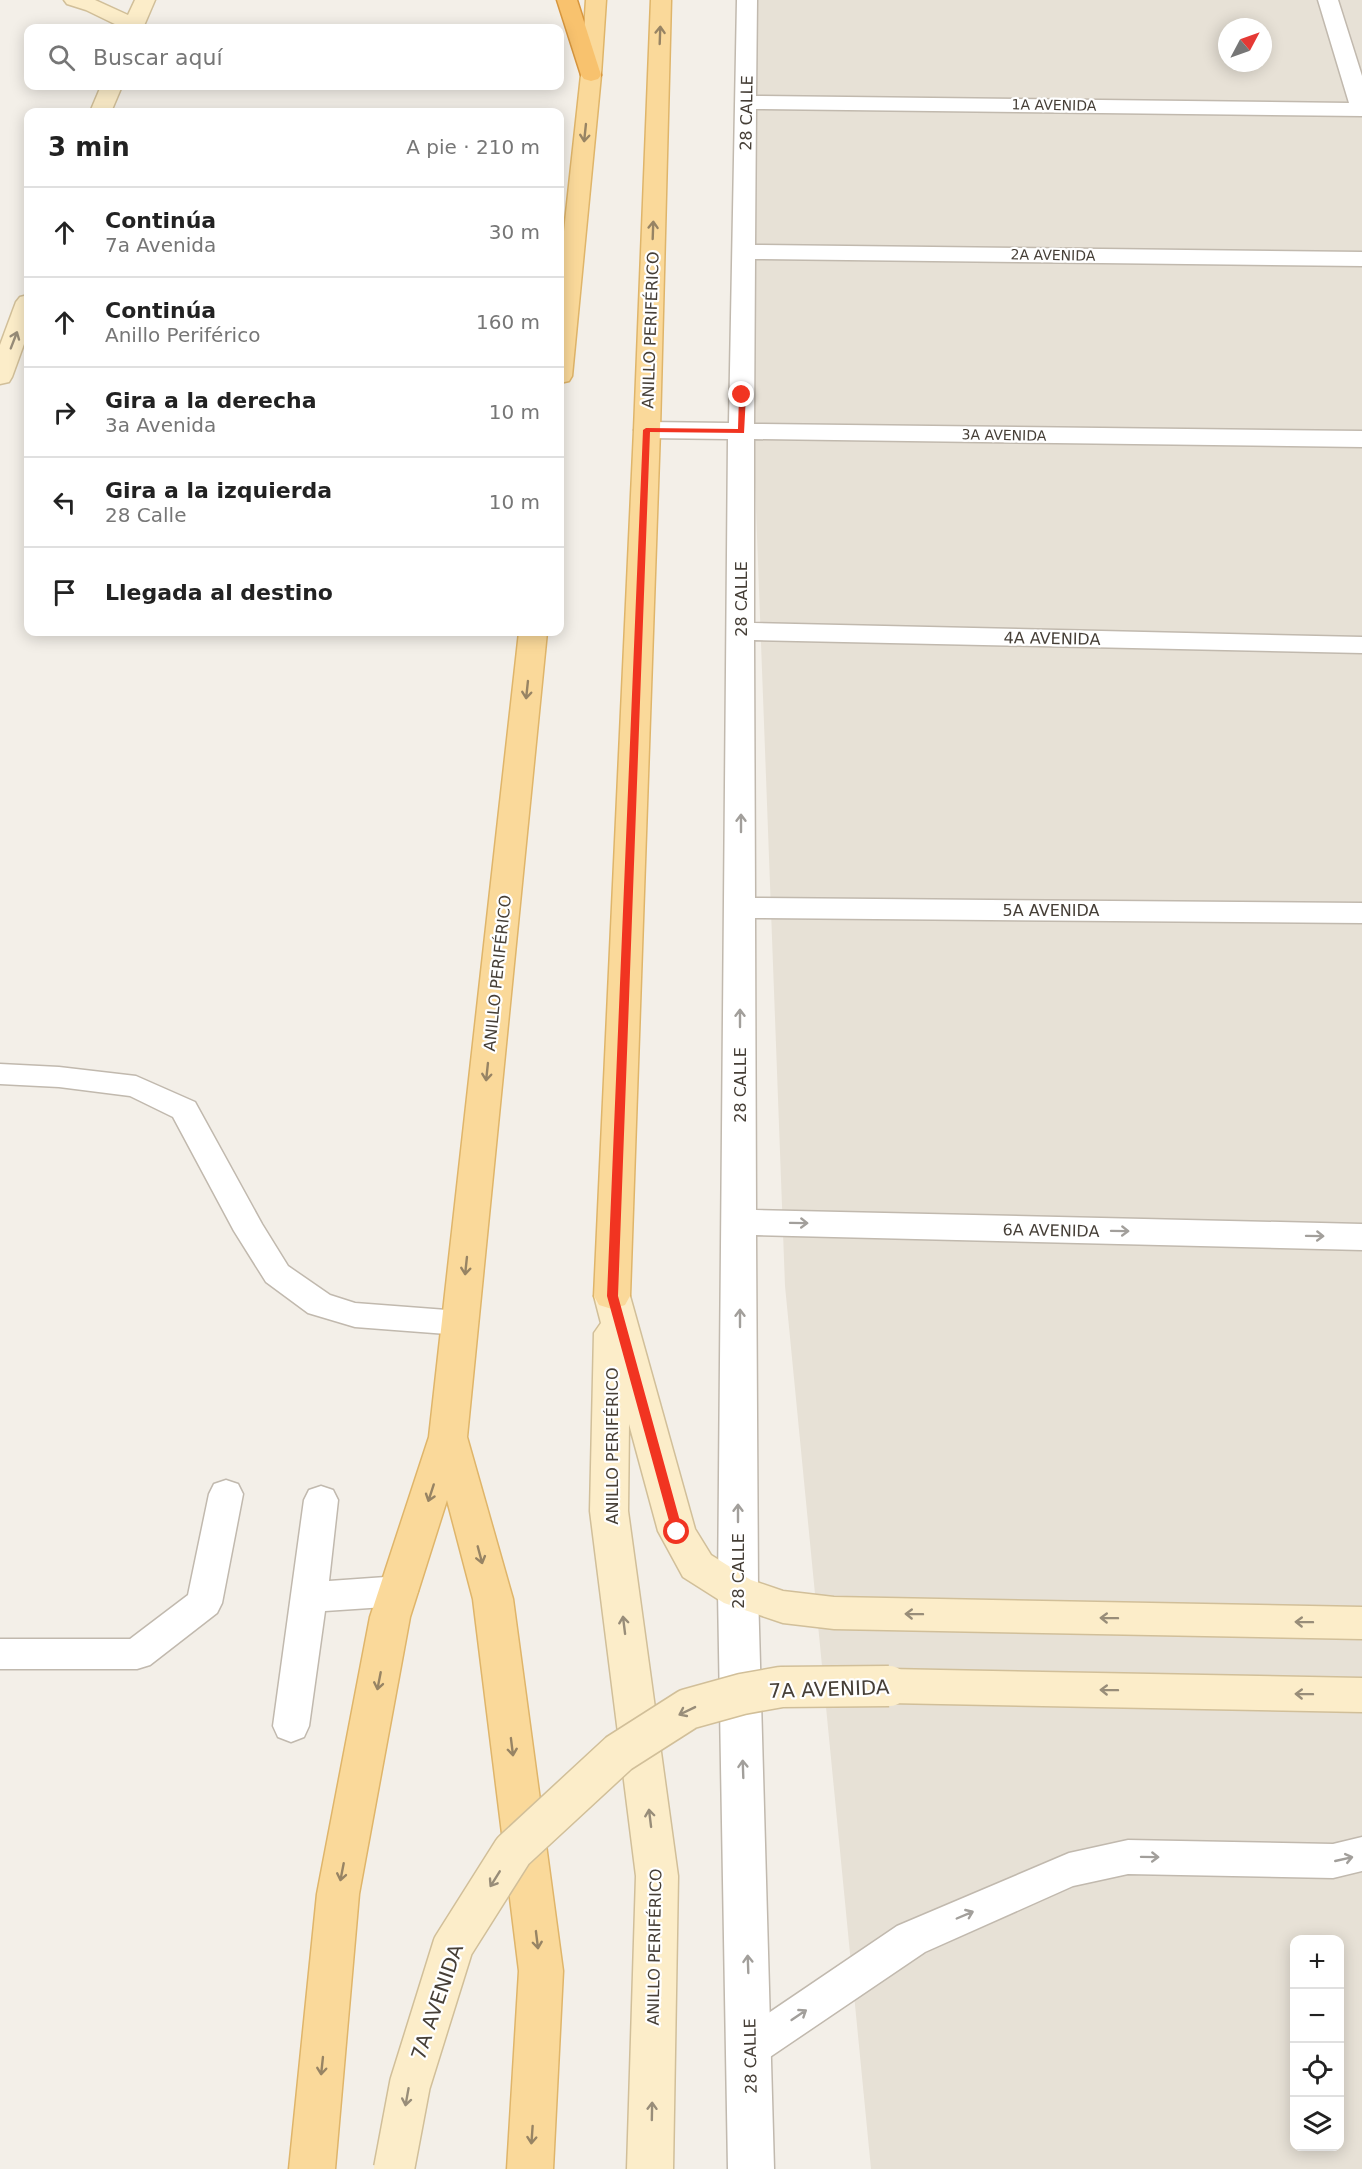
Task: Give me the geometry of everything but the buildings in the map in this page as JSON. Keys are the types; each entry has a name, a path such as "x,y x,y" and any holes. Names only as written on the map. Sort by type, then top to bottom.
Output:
{"highway":[{"path":"567,0 591,75"}],"main road":[{"path":"74,0 93,6 127,24"},
{"path":"134,24 146,0"},
{"path":"564,337 591,75 596,0"},
{"name":"ANILLO PERIFÉRICO","path":"650,2169 657,1876 609,1511 612,1296 661,0"},
{"path":"102,108 109,90"},
{"path":"0,377 24,313"},
{"name":"ANILLO PERIFÉRICO","path":"530,2169 541,1971 493,1599 448,1437 533,636"},
{"path":"612,1296 677,1532 697,1566 738,1592 783,1607 834,1613 1362,1623"},
{"path":"312,2169 338,1894 390,1617 448,1437"},
{"name":"7A AVENIDA","path":"394,2169 410,2084 453,1946 513,1851 619,1753 688,1709 742,1694 781,1687 889,1686 1362,1695"}],"street":[{"name":"28 CALLE","path":"747,0 741,431 738,1592 751,2169"},
{"path":"1328,0 1362,110"},
{"name":"1A AVENIDA","path":"746,102 1362,110"},
{"name":"2A AVENIDA","path":"744,252 1362,259"},
{"name":"3A AVENIDA","path":"646,430 1362,439"},
{"name":"4A AVENIDA","path":"741,631 1362,645"},
{"name":"5A AVENIDA","path":"740,908 1362,913"},
{"name":"6A AVENIDA","path":"740,1222 1362,1237"}],"lane":[{"path":"0,1074 59,1077 136,1086 184,1110 250,1231 277,1274 319,1304 355,1315 460,1323"},
{"path":"0,1654 137,1654 204,1603 226,1494"},
{"path":"291,1726 321,1500"},
{"path":"309,1597 400,1591"},
{"path":"750,2048 911,1939 1069,1870 1128,1857 1333,1861 1362,1854"}],"shaded area":[{"path":"737,0 1362,0 1362,2169 871,2169 785,1286"}],"route":[{"path":"677,1532 612,1296 646,430 741,431 742,395"}]}
